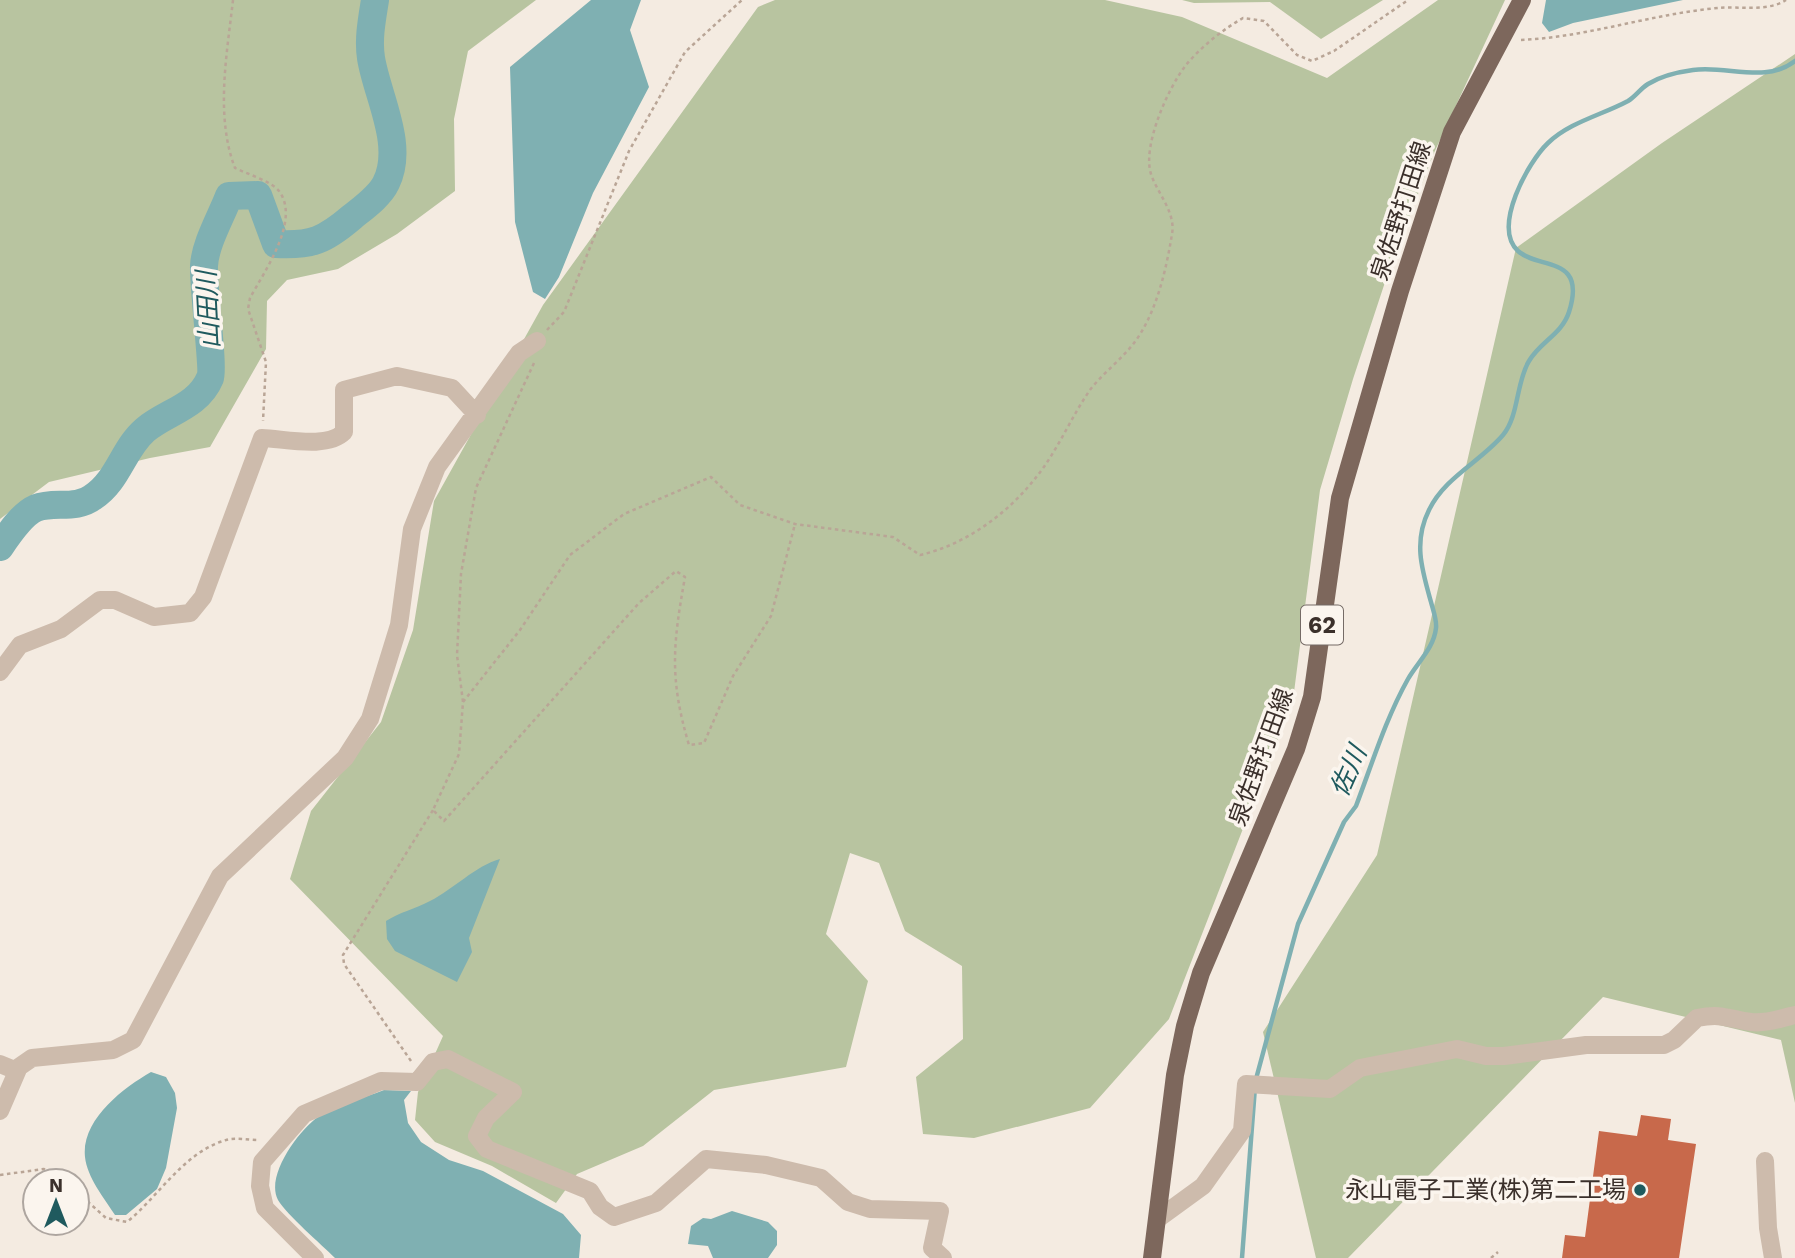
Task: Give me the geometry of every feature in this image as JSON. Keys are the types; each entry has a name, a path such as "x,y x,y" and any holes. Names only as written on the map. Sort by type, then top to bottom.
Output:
{"main road":[{"name":"泉佐野打田線","path":"1152,1258 1175,1075 1188,1016 1201,972 1296,748 1312,697 1343,485 1399,291 1452,132 1522,0"}],"street":[{"path":"0,1111 18,1071 32,1058 113,1050 133,1041 220,876 345,758 370,719 399,625 412,529 437,467 519,354 537,341"},
{"path":"0,672 20,645 61,629 100,600 115,600 154,617 190,613 203,597 262,439 324,441 338,438 345,432 344,390 397,376 452,388 477,415"},
{"path":"1158,1217 1203,1186 1242,1131 1246,1084 1330,1089 1360,1068 1457,1049 1486,1056 1586,1045 1664,1045 1674,1040 1697,1018 1731,1016 1751,1022 1765,1022 1795,1015"},
{"path":"315,1258 265,1208 260,1186 262,1162 304,1114 381,1081 417,1082 433,1062 449,1059 513,1092 486,1118 477,1136 486,1149 590,1191 600,1207 614,1217 656,1203 706,1159 766,1165 821,1178 848,1202 870,1209 940,1211 932,1248 943,1258"},
{"path":"0,1064 18,1071"},
{"path":"1765,1161 1768,1228 1773,1258"}],"path":[{"path":"233,0 224,82 228,148 235,168 278,189 284,201 284,235 250,298 248,309 266,362 262,439"},
{"path":"422,1076 379,1018 345,964 343,955 433,810 459,754 463,702 457,655 461,574 476,488 537,356 537,341 564,312 629,151 685,52 742,0"},
{"path":"463,702 520,630 570,555 624,514 711,477 740,505 795,524 894,537 920,555 963,540 1001,512 1037,477 1091,388 1133,345 1152,316 1173,230 1166,202 1151,174 1149,152 1162,109 1185,66 1224,29 1243,18 1264,21 1297,55 1312,61 1335,51 1408,0"},
{"path":"1500,41 1551,38 1717,8 1772,6 1786,0"},
{"path":"433,810 444,821 639,603 676,571 685,577 673,646 677,705 690,745 704,743 733,676 771,616 795,524"},
{"path":"91,1205 106,1218 127,1222 150,1203 189,1160 227,1140 259,1140"},
{"path":"0,1175 21,1172"},
{"path":"1491,1258 1497,1252"}],"green space":[{"path":"0,0 536,0 468,51 454,119 455,191 397,234 338,269 287,280 267,301 266,349 210,447 49,482 0,519"},
{"path":"775,0 1105,0 1182,17 1327,78 1438,0 1505,0 1433,155 1391,264 1353,379 1320,490 1293,700 1169,1019 1090,1108 974,1138 923,1134 916,1077 963,1039 962,966 905,931 879,863 850,853 826,934 868,981 846,1067 714,1090 643,1146 577,1174 556,1203 492,1166 435,1142 415,1120 418,1092 443,1036 290,879 311,811 381,722 413,630 434,501 543,305 758,7"},
{"path":"1182,0 1383,0 1321,39 1270,2 1194,3"},
{"path":"1795,54 1795,1103 1781,1040 1603,997 1348,1258 1316,1258 1263,1032 1377,855 1516,248 1662,143"}],"water":[{"path":"591,0 641,0 630,30 649,87 593,193 559,277 545,299 533,292 515,222 510,67"},
{"path":"1546,0 1683,0 1573,23 1549,32 1542,23"},
{"path":"500,859 469,938 472,952 457,982 395,951 387,939 386,921 430,901 482,867"},
{"path":"151,1072 166,1077 175,1093 177,1108 166,1168 157,1189 126,1215 115,1215 91,1176 91,1167 86,1165 86,1143 97,1118 128,1087"},
{"path":"384,1090 411,1091 404,1100 408,1123 421,1142 449,1160 483,1171 563,1214 581,1235 579,1258 335,1258 282,1206 275,1190 276,1179 286,1154 310,1123 333,1108"},
{"path":"732,1211 768,1222 777,1231 777,1245 768,1258 713,1258 708,1246 688,1244 691,1226 703,1218 711,1219"}],"building":[{"name":"永山電子工業(株)第二工場","path":"1641,1115 1671,1119 1668,1140 1696,1144 1679,1258 1562,1258 1565,1235 1585,1237 1599,1131 1637,1136"}],"waterway":[{"name":"山田川","path":"0,547 21,520 36,508 79,503 93,497 109,482 131,446 145,430 190,402 205,388 211,371 204,266 210,240 229,196 258,195 276,244 299,244 317,240 334,231 371,202 383,188 391,168 393,153 388,120 370,51 375,0"},
{"name":"佐川","path":"1256,1079 1298,924 1344,822 1356,806 1400,694 1435,635 1435,618 1421,556 1424,522 1444,488 1503,435 1512,418 1529,361 1566,320 1569,312 1573,294 1572,281 1566,273 1558,267 1527,257 1518,251 1511,240 1511,211 1523,179 1540,152 1557,136 1576,124 1628,101 1658,79 1681,72 1706,69 1759,73 1784,68 1795,61"},
{"name":"佐川","path":"1242,1258 1255,1087"}],"place":[{"name":"永山電子工業(株)第二工場","path":"1640,1190"}]}
